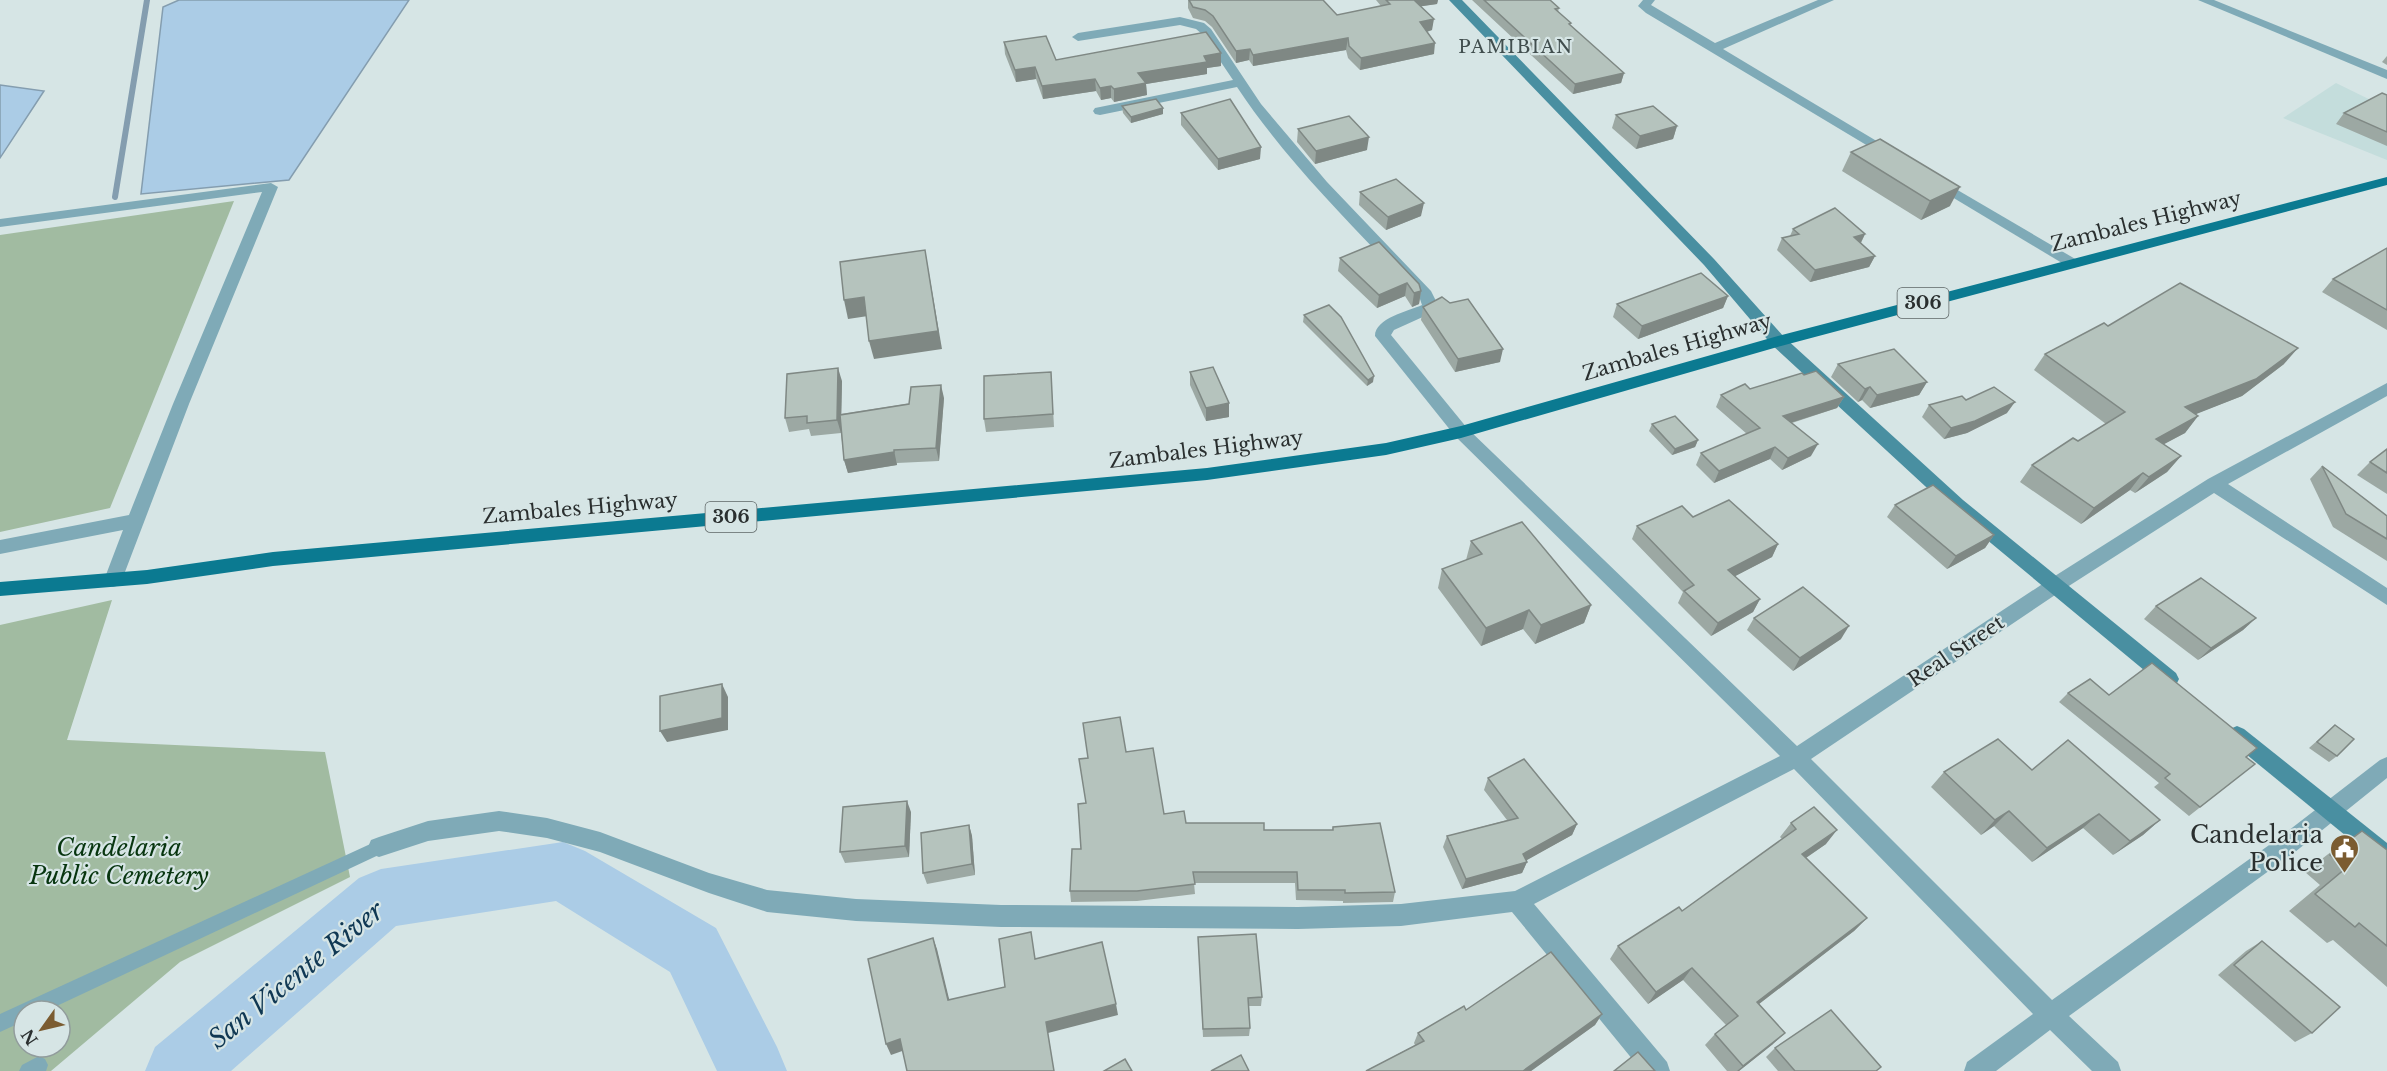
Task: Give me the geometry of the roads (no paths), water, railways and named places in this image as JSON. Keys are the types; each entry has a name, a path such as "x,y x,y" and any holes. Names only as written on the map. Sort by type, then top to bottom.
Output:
{"main road":[{"name":"Zambales Highway","path":"0,589 113,580 273,559 1207,474 1386,449 1461,432 1778,341 2387,181"}],"street":[{"path":"1455,0 1709,262 1778,341 1948,498 2184,692"},
{"path":"1649,0 1644,6 1650,10 1908,165"},
{"path":"1714,48 1828,0"},
{"path":"2204,0 2387,75"},
{"path":"1078,37 1165,23 1190,22 1207,33 1239,83 1322,185 1426,294 1431,307 1388,326 1383,331 1383,336 1461,432 1796,758 2109,1071"},
{"path":"1100,111 1239,83"},
{"path":"1929,177 2072,263"},
{"path":"0,223 271,188 181,404 113,580"},
{"name":"Real Street","path":"1517,901 1796,758 2054,586 2214,484 2387,389"},
{"path":"2214,484 2387,598"},
{"path":"0,547 135,521"},
{"path":"2221,722 2387,856"},
{"path":"1976,1071 2050,1014 2332,812 2387,766"},
{"path":"379,847 428,831 499,820 547,828 600,842 709,883 767,901 856,910 1001,916 1298,918 1401,915 1517,901 1658,1071"}],"lane":[{"path":"51,999 379,847"}],"water":[{"path":"179,0 409,0 289,180 141,194 163,7"},
{"path":"0,85 44,91 0,158"}],"waterway":[{"path":"115,197 147,0"},
{"name":"San Vicente River","path":"179,1071 381,899 563,871 693,950 753,1071"}],"place":[{"name":"Candelaria Police","path":"2344,874"}],"district":[{"name":"PAMIBIAN","path":"1516,47"}],"park label":[{"name":"Candelaria Public Cemetery","path":"119,861"}]}
